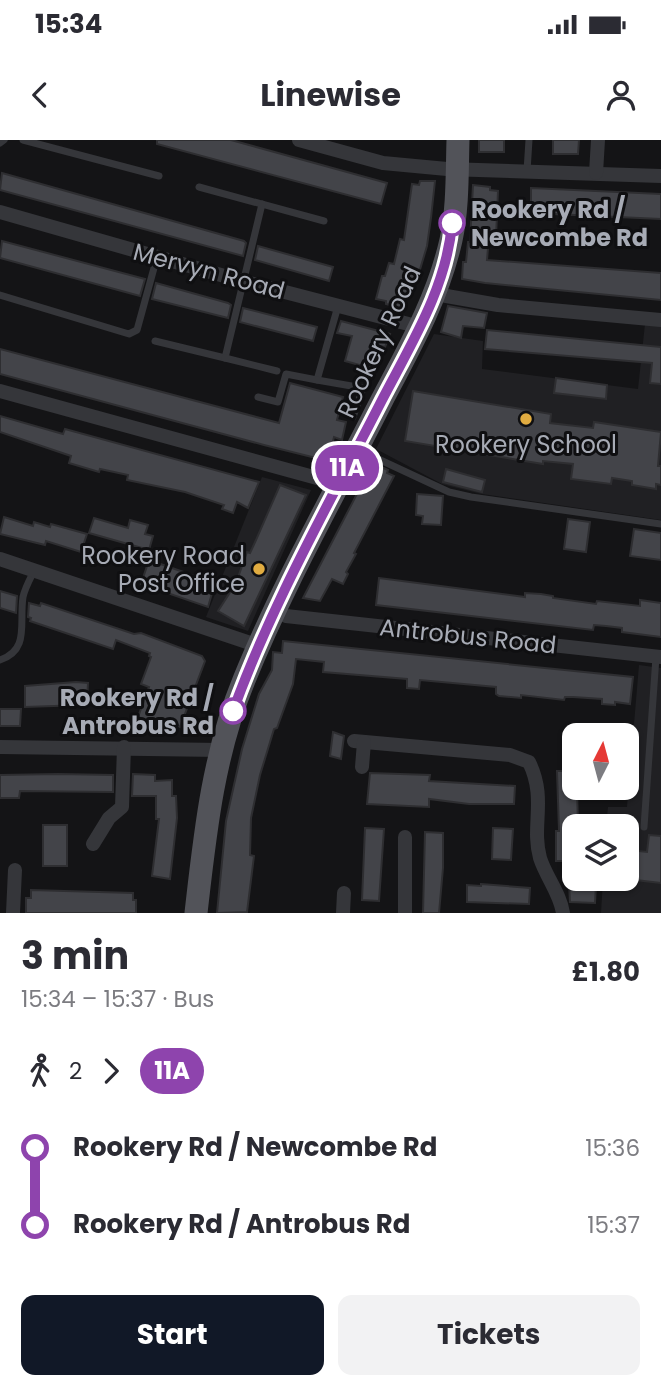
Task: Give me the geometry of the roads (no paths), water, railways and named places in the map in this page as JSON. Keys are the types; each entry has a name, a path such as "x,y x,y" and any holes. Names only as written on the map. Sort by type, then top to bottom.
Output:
{"main road":[{"name":"Rookery Road","path":"196,913 206,830 221,750 243,681 275,611 435,294 451,239 458,140"}],"street":[{"path":"299,140 383,163 457,169 661,176"},
{"path":"596,173 598,140"},
{"name":"Mervyn Road","path":"0,212 242,281 420,327"},
{"path":"435,294 498,305 661,320"},
{"path":"0,391 339,484"},
{"path":"0,559 259,646"},
{"name":"Antrobus Road","path":"275,611 286,616 658,657"},
{"path":"362,767 359,741 510,755 529,762 537,779 540,858 562,904 563,913"},
{"path":"0,747 221,750"},
{"path":"93,844 109,818 122,807 124,747"},
{"path":"405,837 405,913"},
{"path":"13,913 15,870"},
{"path":"344,893 344,913"}],"lane":[{"path":"0,143 4,140"},
{"path":"23,140 159,176"},
{"path":"527,171 529,140"},
{"path":"199,187 324,221"},
{"path":"225,358 262,204"},
{"path":"0,295 129,334 137,330 157,257"},
{"path":"317,380 338,306"},
{"path":"155,341 277,371"},
{"path":"258,397 278,402 286,374 363,388 353,417"},
{"path":"358,449 449,492 661,524"},
{"path":"0,660 13,656 19,646 23,596 34,571"},
{"path":"644,827 658,657"}],"place":[{"name":"Rookery Rd / Newcombe Rd","path":"452,223"},
{"name":"Rookery School","path":"526,419"},
{"name":"Rookery Road Post Office","path":"259,569"},
{"name":"Rookery Rd / Antrobus Rd","path":"233,711"}]}
